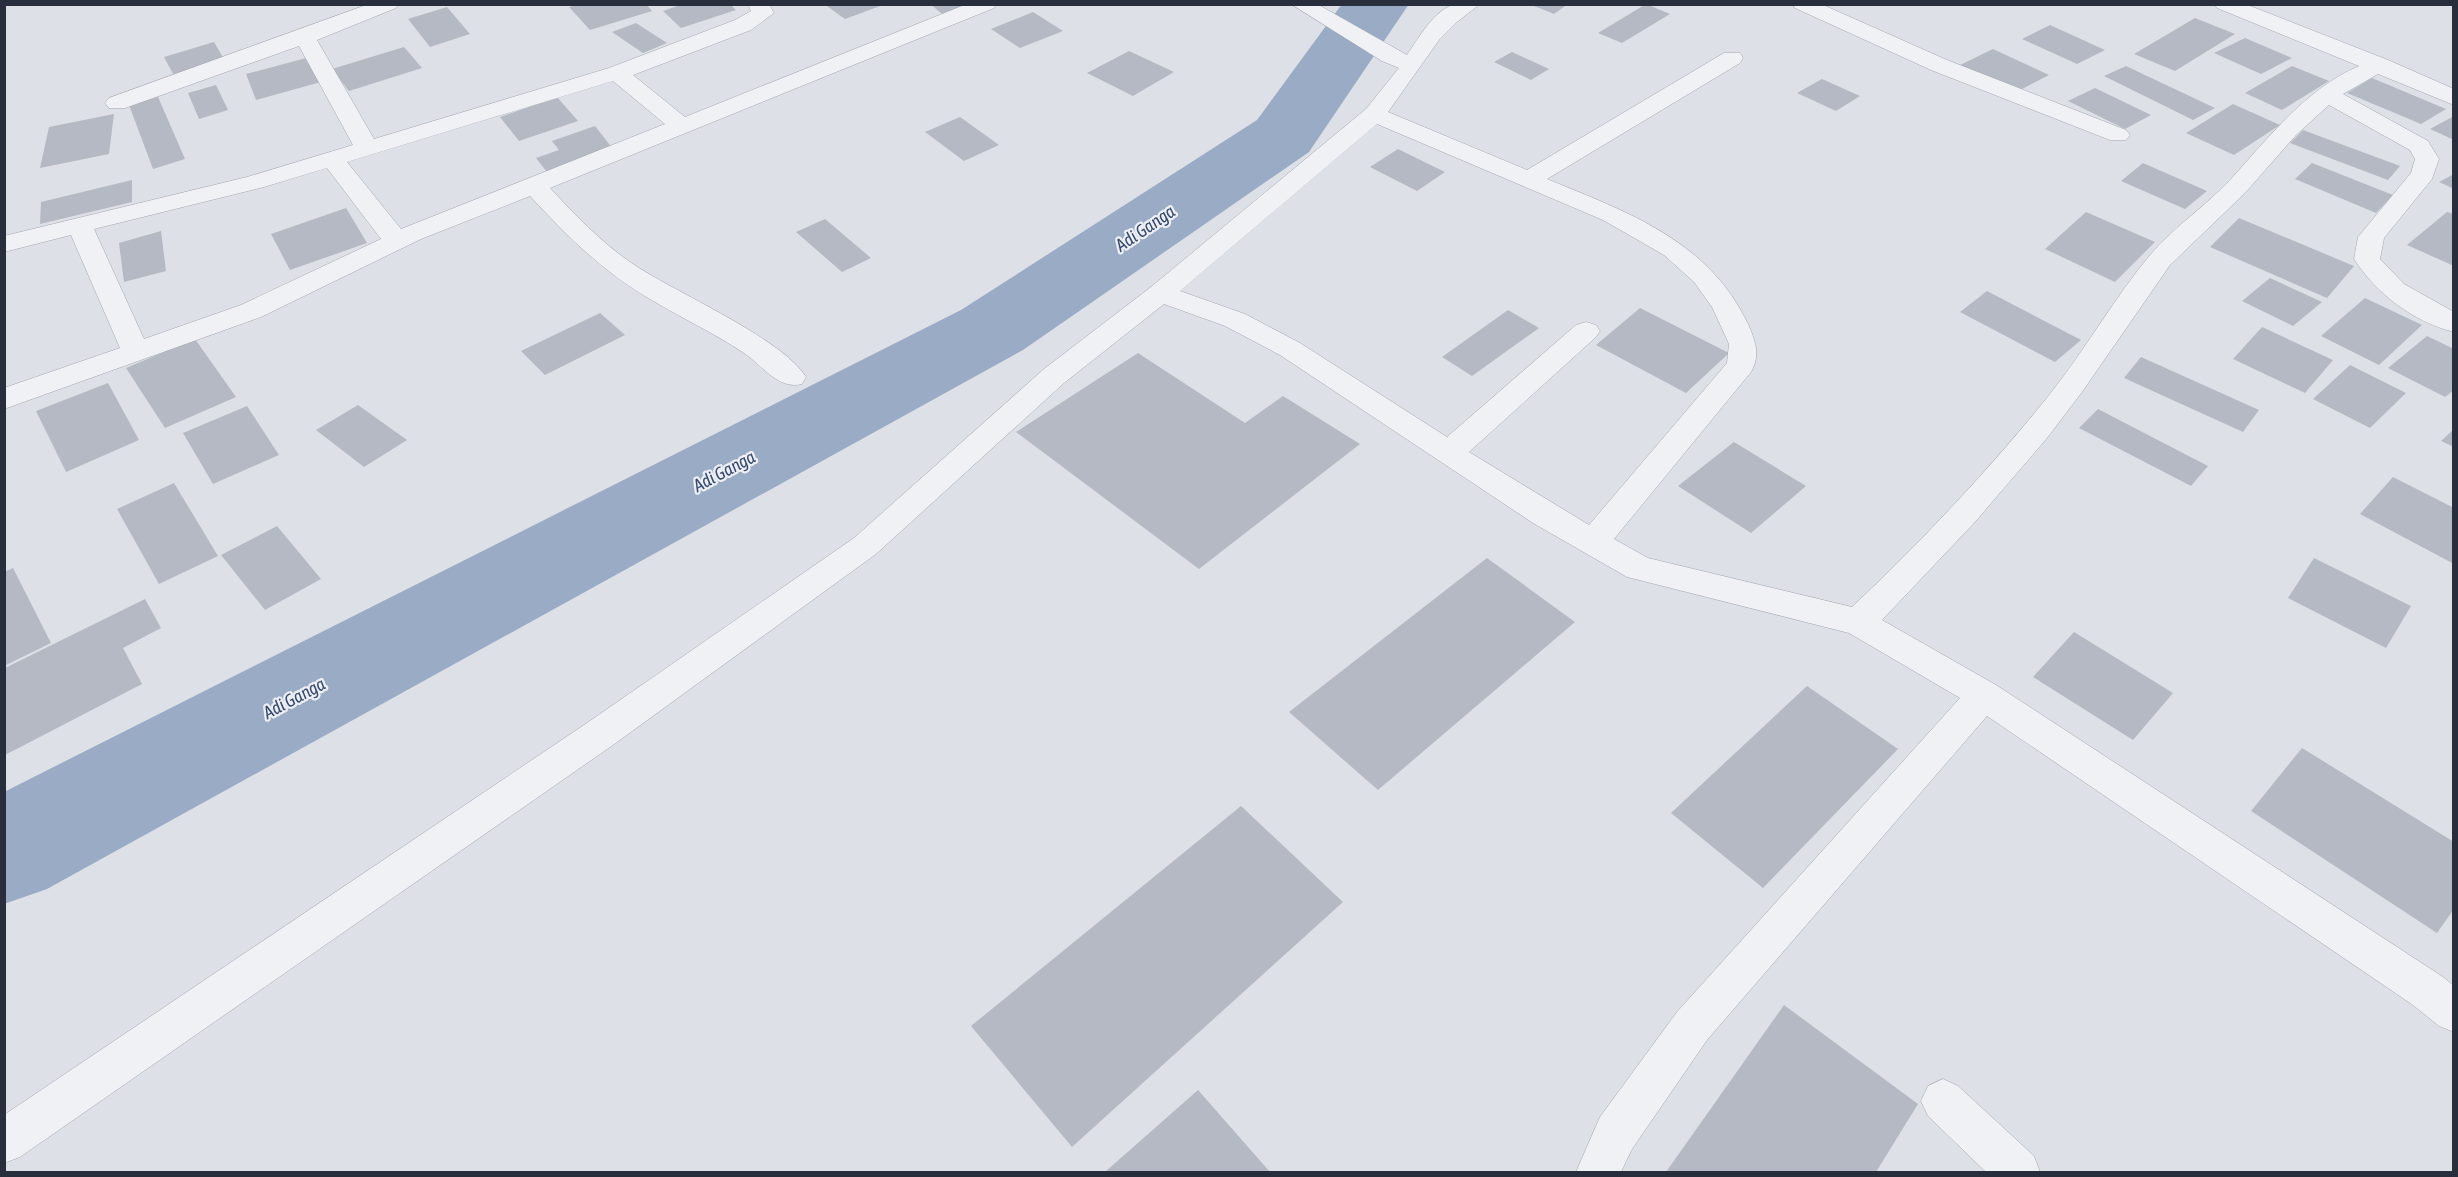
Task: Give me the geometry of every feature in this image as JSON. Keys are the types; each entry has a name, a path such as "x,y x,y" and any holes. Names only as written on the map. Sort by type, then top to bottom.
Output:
{"street":[{"path":"117,103 305,38 389,4"},
{"path":"4,399 136,354 251,310 398,243 412,234 987,4"},
{"path":"1301,4 1411,68"},
{"path":"4,1141 600,734 865,546 1053,376 1161,293 1379,108 1411,68 1431,36 1449,17 1470,4"},
{"path":"1802,4 1939,66 2118,135"},
{"path":"2224,4 2260,10 2454,98"},
{"path":"4,244 244,185 583,85 743,25 766,8"},
{"path":"305,38 367,148"},
{"path":"1529,179 1732,58"},
{"path":"1858,622 1923,560 2017,455 2100,349 2159,262 2234,189 2282,136 2346,81 2380,65"},
{"path":"617,73 682,126"},
{"path":"2328,95 2420,146 2427,159 2422,174 2371,237 2367,259 2382,281 2417,305 2454,323"},
{"path":"1379,108 1529,179 1612,215 1673,249 1703,276 1725,305 1743,344 1741,365 1593,542"},
{"path":"332,159 398,243"},
{"path":"534,185 572,227 621,268 756,348 792,377"},
{"path":"80,226 136,354"},
{"path":"1161,293 1235,320 1290,349 1544,515 1639,568 1858,622 1984,695 2428,991 2454,1012"},
{"path":"1449,453 1586,331"},
{"path":"1598,1173 1616,1133 1692,1026 1765,947 1984,695"},
{"path":"1942,1101 2018,1173"}],"building":[{"path":"579,4 646,4 652,11 590,30 569,7"},
{"path":"683,4 730,4 736,10 681,28 663,11"},
{"path":"824,4 883,4 883,5 845,19"},
{"path":"930,4 979,4 946,17"},
{"path":"1529,4 1568,4 1554,14"},
{"path":"1646,4 1670,14 1622,43 1598,33"},
{"path":"447,7 470,34 430,47 408,19"},
{"path":"1033,12 1063,31 1020,48 991,29"},
{"path":"2195,18 2235,34 2175,71 2134,54"},
{"path":"636,23 667,43 643,53 612,32"},
{"path":"2050,25 2105,50 2077,64 2022,39"},
{"path":"2245,38 2292,58 2261,74 2214,53"},
{"path":"214,42 224,59 173,74 164,57"},
{"path":"404,47 422,68 349,91 332,69"},
{"path":"1993,49 2049,75 2016,92 1960,65"},
{"path":"1129,51 1174,72 1133,96 1087,73"},
{"path":"1512,52 1549,69 1531,80 1494,62"},
{"path":"310,57 321,82 256,100 246,74"},
{"path":"2126,66 2215,108 2193,120 2104,76"},
{"path":"2292,66 2329,81 2282,110 2245,93"},
{"path":"2372,78 2446,109 2421,124 2347,93"},
{"path":"1822,79 1860,96 1836,111 1797,93"},
{"path":"216,85 228,110 199,119 188,93"},
{"path":"2095,88 2151,115 2125,129 2068,101"},
{"path":"158,97 185,159 153,169 129,105"},
{"path":"557,97 578,121 519,141 500,117"},
{"path":"2233,104 2280,125 2234,155 2186,133"},
{"path":"114,114 109,154 40,168 49,127"},
{"path":"2454,116 2454,140 2430,129"},
{"path":"960,117 999,145 964,161 925,132"},
{"path":"595,126 613,149 547,172 536,158 559,150 552,141"},
{"path":"2303,130 2400,166 2388,180 2290,143"},
{"path":"1398,149 1445,172 1417,191 1370,167"},
{"path":"2143,163 2207,191 2185,209 2121,181"},
{"path":"2312,163 2393,195 2376,213 2295,179"},
{"path":"2454,174 2454,189 2439,182"},
{"path":"132,180 132,202 40,224 41,202"},
{"path":"346,208 367,243 290,270 271,234"},
{"path":"2086,212 2155,242 2115,282 2045,249"},
{"path":"2447,212 2454,214 2454,266 2407,245"},
{"path":"2239,218 2354,266 2327,298 2210,247"},
{"path":"825,219 871,258 842,272 796,232"},
{"path":"161,231 166,271 124,282 119,243"},
{"path":"2270,278 2322,302 2293,326 2242,301"},
{"path":"1987,291 2081,340 2055,362 1960,312"},
{"path":"2365,298 2422,325 2379,365 2321,336"},
{"path":"1640,308 1729,353 1686,393 1596,345"},
{"path":"1508,310 1539,328 1472,376 1442,357"},
{"path":"600,313 625,335 545,375 521,351"},
{"path":"2262,327 2333,360 2305,393 2233,359"},
{"path":"2427,336 2454,349 2454,390 2445,397 2388,368"},
{"path":"195,339 236,397 165,428 126,368"},
{"path":"1138,353 1245,423 1283,396 1360,444 1199,569 1016,432"},
{"path":"2141,357 2259,410 2243,432 2124,378"},
{"path":"2350,365 2406,393 2370,428 2313,399"},
{"path":"108,383 139,440 66,472 36,411"},
{"path":"358,405 407,440 364,467 316,430"},
{"path":"247,406 279,455 213,484 183,433"},
{"path":"2098,409 2208,466 2191,486 2079,428"},
{"path":"2454,429 2454,447 2441,441"},
{"path":"1734,442 1806,486 1751,533 1678,486"},
{"path":"2393,477 2454,508 2454,564 2360,514"},
{"path":"174,483 218,556 159,584 117,509"},
{"path":"277,526 321,579 265,610 221,555"},
{"path":"1487,558 1575,622 1378,790 1289,712"},
{"path":"2314,558 2411,606 2386,648 2288,598"},
{"path":"13,568 51,643 4,666 4,572"},
{"path":"145,599 161,628 123,648 142,684 5,755 5,668"},
{"path":"2074,632 2173,693 2133,740 2033,677"},
{"path":"1807,686 1898,749 1763,888 1671,813"},
{"path":"2302,748 2454,842 2454,909 2437,933 2251,811"},
{"path":"1241,806 1343,902 1072,1147 971,1026"},
{"path":"1784,1005 1918,1104 1876,1172 1666,1172"},
{"path":"1198,1090 1270,1172 1105,1172"}],"waterway":[{"name":"Adi Ganga","path":"4,851 992,330 1283,136 1376,4"}]}
